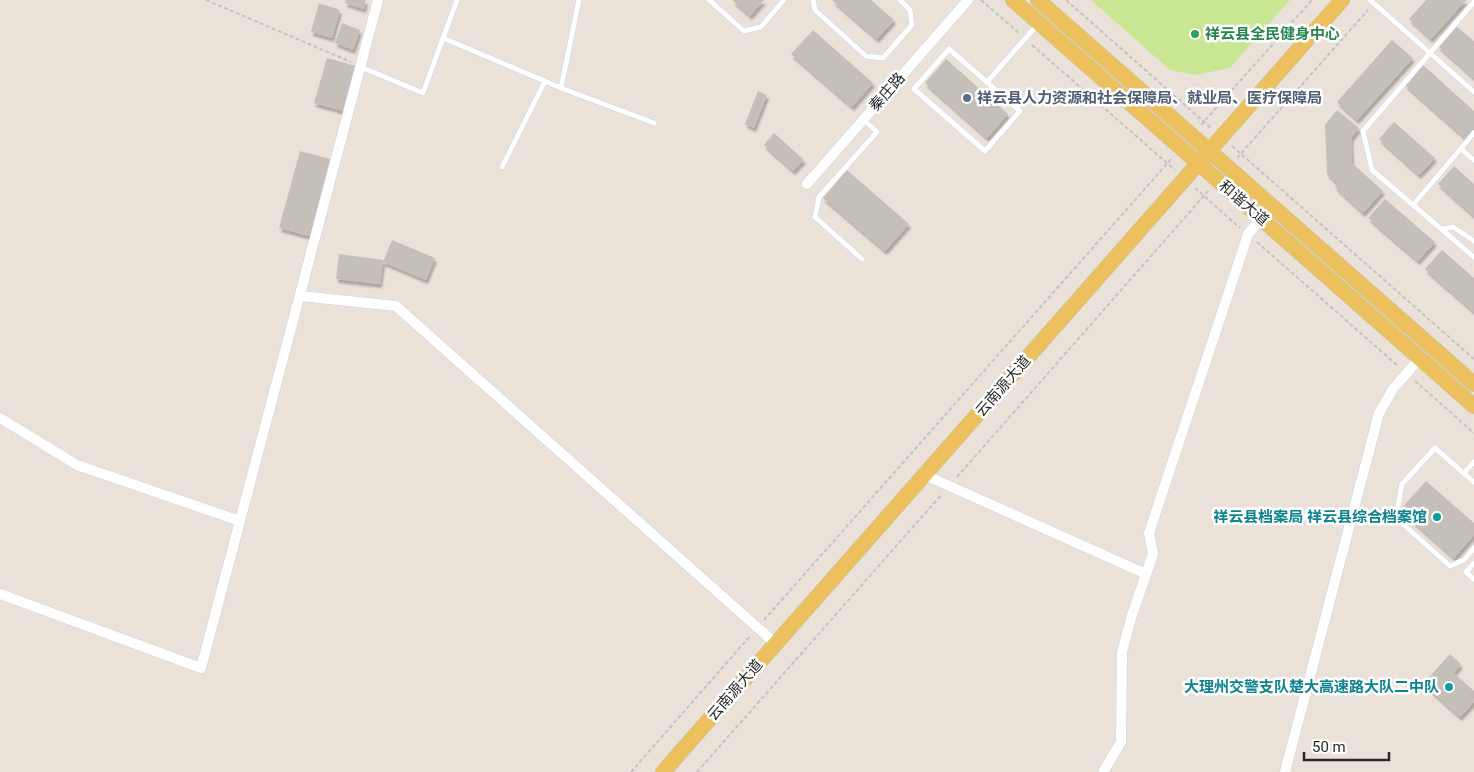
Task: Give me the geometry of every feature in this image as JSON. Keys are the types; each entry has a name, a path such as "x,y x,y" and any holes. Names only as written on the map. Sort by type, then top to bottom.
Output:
{"main road":[{"name":"和谐大道","path":"1013,0 1474,406"},
{"name":"和谐大道","path":"1038,0 1474,384"},
{"name":"云南源大道","path":"663,772 1342,0"}],"street":[{"path":"0,594 201,668 378,0"},
{"name":"秦庄路","path":"806,184 968,0"},
{"path":"1103,772 1121,742 1122,652 1153,554 1149,533 1248,234 1261,218"},
{"path":"300,296 396,306 776,644"},
{"path":"1286,772 1380,413 1393,389 1420,358"},
{"path":"0,418 77,465 240,521"},
{"path":"925,475 1146,574"}],"lane":[{"path":"360,66 422,93 456,0"},
{"path":"561,88 579,0"},
{"path":"709,0 744,31 761,27 784,0"},
{"path":"814,0 815,10 866,56 883,58 912,25 910,10 900,0"},
{"path":"1372,2 1474,92"},
{"path":"1474,2 1363,131 1372,170 1474,257"},
{"path":"987,82 1039,23"},
{"path":"443,38 561,88 654,123"},
{"path":"950,49 987,82 1020,111 985,151 914,89 950,49"},
{"path":"502,167 545,81"},
{"path":"862,260 815,217 819,196 876,132 863,119"},
{"path":"1413,205 1474,133"},
{"path":"1461,149 1474,160"},
{"path":"1442,229 1453,227 1474,242"},
{"path":"1474,482 1435,448 1402,484 1396,518 1450,566 1464,560 1474,548"},
{"path":"1464,473 1474,462"},
{"path":"1474,563 1466,572 1474,579"}],"path":[{"path":"206,0 360,66"},
{"path":"981,0 1474,433"},
{"path":"1066,0 1474,359"},
{"path":"1192,136 1312,0"},
{"path":"1229,168 1372,2"},
{"path":"630,772 1181,148"},
{"path":"697,772 1218,180"}],"green space":[{"name":"祥云县全民健身中心","path":"1091,0 1290,0 1230,68 1196,75 1170,70"}],"building":[{"path":"346,0 366,0 364,9 345,3"},
{"path":"732,0 764,0 750,16"},
{"path":"832,0 871,0 894,20 877,39"},
{"path":"1426,0 1466,0 1431,39 1409,19"},
{"path":"319,3 340,10 332,38 311,32"},
{"path":"342,23 360,30 353,50 335,43"},
{"path":"1456,26 1474,41 1474,78 1438,46"},
{"path":"813,30 873,83 852,107 791,54"},
{"path":"1392,40 1413,58 1357,120 1337,102"},
{"path":"327,58 356,66 343,111 314,103"},
{"name":"祥云县人力资源和社会保障局、就业局、医疗保障局","path":"946,59 1008,114 987,138 925,83"},
{"path":"1423,65 1474,111 1474,128 1465,138 1405,85"},
{"path":"758,91 767,95 754,128 745,124"},
{"path":"1337,110 1359,128 1351,138 1352,163 1383,191 1363,213 1335,187 1337,183 1327,174 1325,125"},
{"path":"1394,122 1435,158 1419,175 1379,139"},
{"path":"774,133 804,160 793,171 764,145"},
{"path":"300,151 330,159 309,236 279,228"},
{"path":"1454,166 1474,184 1474,216 1438,184"},
{"path":"847,170 909,224 885,251 823,198"},
{"path":"1385,199 1435,242 1418,261 1368,218"},
{"path":"392,240 435,258 426,280 383,262 380,284 336,279 339,254 384,260"},
{"path":"1442,250 1474,278 1474,312 1425,269"},
{"name":"祥云县档案局 祥云县综合档案馆","path":"1426,481 1474,523 1474,535 1454,558 1400,510"},
{"name":"大理州交警支队楚大高速路大队二中队","path":"1450,654 1461,664 1454,673 1474,691 1474,702 1460,717 1423,684"}],"place":[{"name":"祥云县全民健身中心","path":"1195,34"},
{"name":"祥云县人力资源和社会保障局、就业局、医疗保障局","path":"967,98"},
{"name":"祥云县档案局 祥云县综合档案馆","path":"1437,517"},
{"name":"大理州交警支队楚大高速路大队二中队","path":"1449,687"}]}
